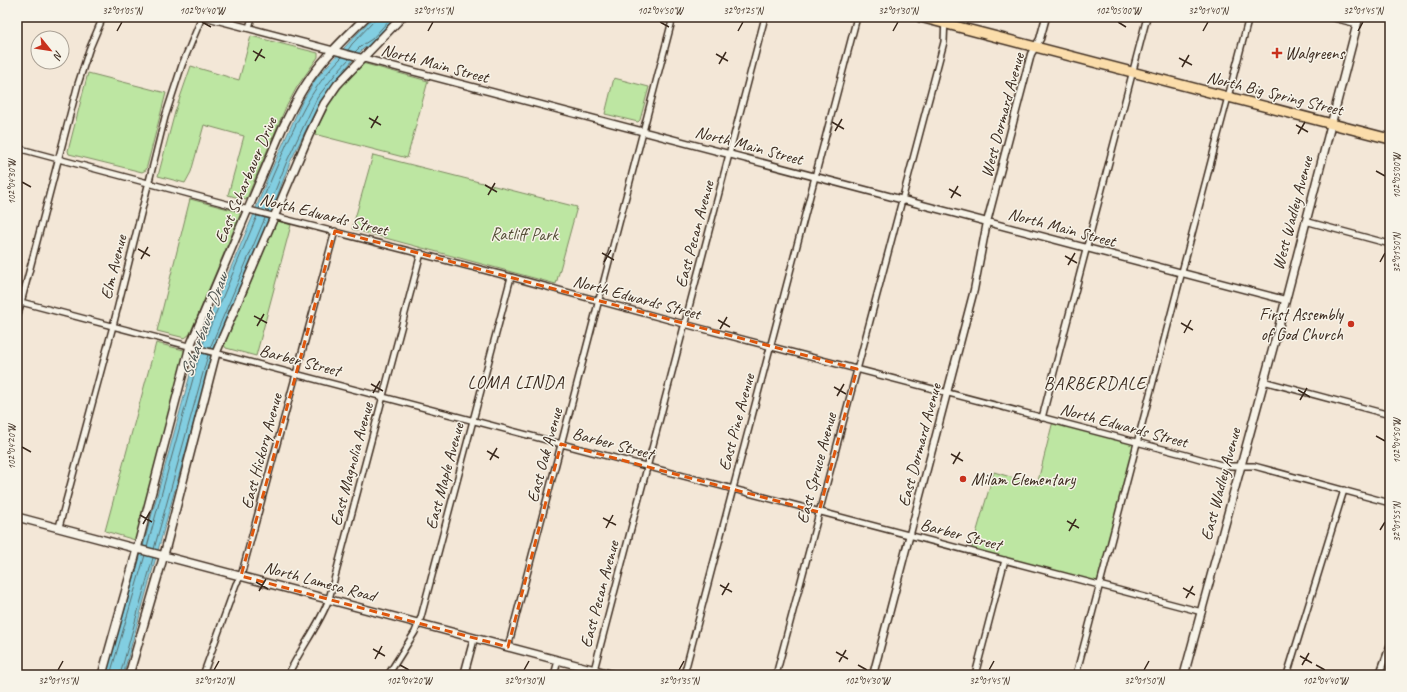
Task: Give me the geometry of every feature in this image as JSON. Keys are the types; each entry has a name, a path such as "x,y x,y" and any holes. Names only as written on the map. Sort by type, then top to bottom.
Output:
{"highway":[{"name":"North Big Spring Street","path":"920,17 945,20 1036,47 1390,139"}],"main road":[{"name":"East Scharbauer Drive","path":"102,675 138,548 190,346 292,107 307,82 332,50 366,17"},
{"path":"129,675 216,353 309,135 324,104 341,80 402,17"},
{"name":"West Wadley Avenue","path":"1285,300 1358,21"},
{"name":"East Wadley Avenue","path":"1184,675 1285,300"},
{"name":"North Lamesa Road","path":"17,516 614,675"}],"street":[{"path":"17,318 19,301 78,84 89,50 104,17"},
{"name":"Elm Avenue","path":"59,527 113,326 165,117 176,82 202,17"},
{"name":"North Main Street","path":"206,17 1285,300"},
{"path":"249,28 252,17"},
{"name":"East Oak Avenue","path":"508,647 673,17"},
{"name":"East Pecan Avenue","path":"594,670 765,17"},
{"name":"East Pine Avenue","path":"684,675 857,17"},
{"name":"West Dormard Avenue","path":"987,222 1031,54 1040,39 1046,17"},
{"path":"1042,418 1147,17"},
{"path":"1076,675 1249,17"},
{"path":"1330,17 1358,21"},
{"name":"East Spruce Avenue","path":"776,675 944,42 945,20"},
{"name":"North Edwards Street","path":"17,148 59,158 248,210 421,253 770,347 1225,466 1254,466 1390,502"},
{"name":"East Dormard Avenue","path":"873,675 974,290 987,222"},
{"path":"1305,222 1390,244"},
{"name":"East Hickory Avenue","path":"203,675 236,584 241,576 335,231"},
{"name":"East Magnolia Avenue","path":"288,675 324,611 329,599 421,253"},
{"name":"East Maple Avenue","path":"388,675 419,623 511,277"},
{"name":"Barber Street","path":"19,301 1202,612"},
{"path":"1263,381 1390,415"},
{"path":"1287,675 1344,490"},
{"path":"975,675 1005,560"},
{"path":"464,675 474,638"},
{"path":"1379,675 1390,645"},
{"name":"East Pecan Avenue","path":"554,675 558,660"}],"highlighted area":[{"path":"335,231 857,369 819,512 561,444 508,647 241,576"}],"green space":[{"path":"251,36 318,53 318,57 297,87 285,109 246,200 228,195 244,136 204,125 191,172 185,183 158,176 175,112 191,66 239,80"},
{"path":"362,63 428,81 407,158 314,134 329,105 345,82"},
{"path":"88,73 166,93 146,170 142,172 69,154 68,151"},
{"path":"614,78 649,87 640,120 638,122 605,114"},
{"name":"Ratliff Park","path":"373,155 577,207 556,284 352,229"},
{"path":"190,199 240,212 240,215 190,334 185,338 157,331"},
{"path":"279,221 291,225 256,356 226,348 224,345 276,223"},
{"path":"156,343 184,350 186,354 137,538 135,540 105,531"},
{"path":"1053,421 1136,443 1100,585 971,551 994,472 1037,485"}],"water":[{"path":"373,17 397,17 374,42 363,49 351,62 321,100 290,162 268,221 215,347 123,675 106,675 199,342 253,216 268,177 302,102 316,79"}],"place":[{"name":"Walgreens","path":"1277,53"},
{"name":"First Assembly of God Church","path":"1351,324"},
{"name":"Milam Elementary","path":"963,479"}],"district":[{"name":"LOMA LINDA","path":"516,382"},
{"name":"BARBERDALE","path":"1095,383"}],"water label":[{"name":"Scharbauer Draw","path":"204,325"}]}
